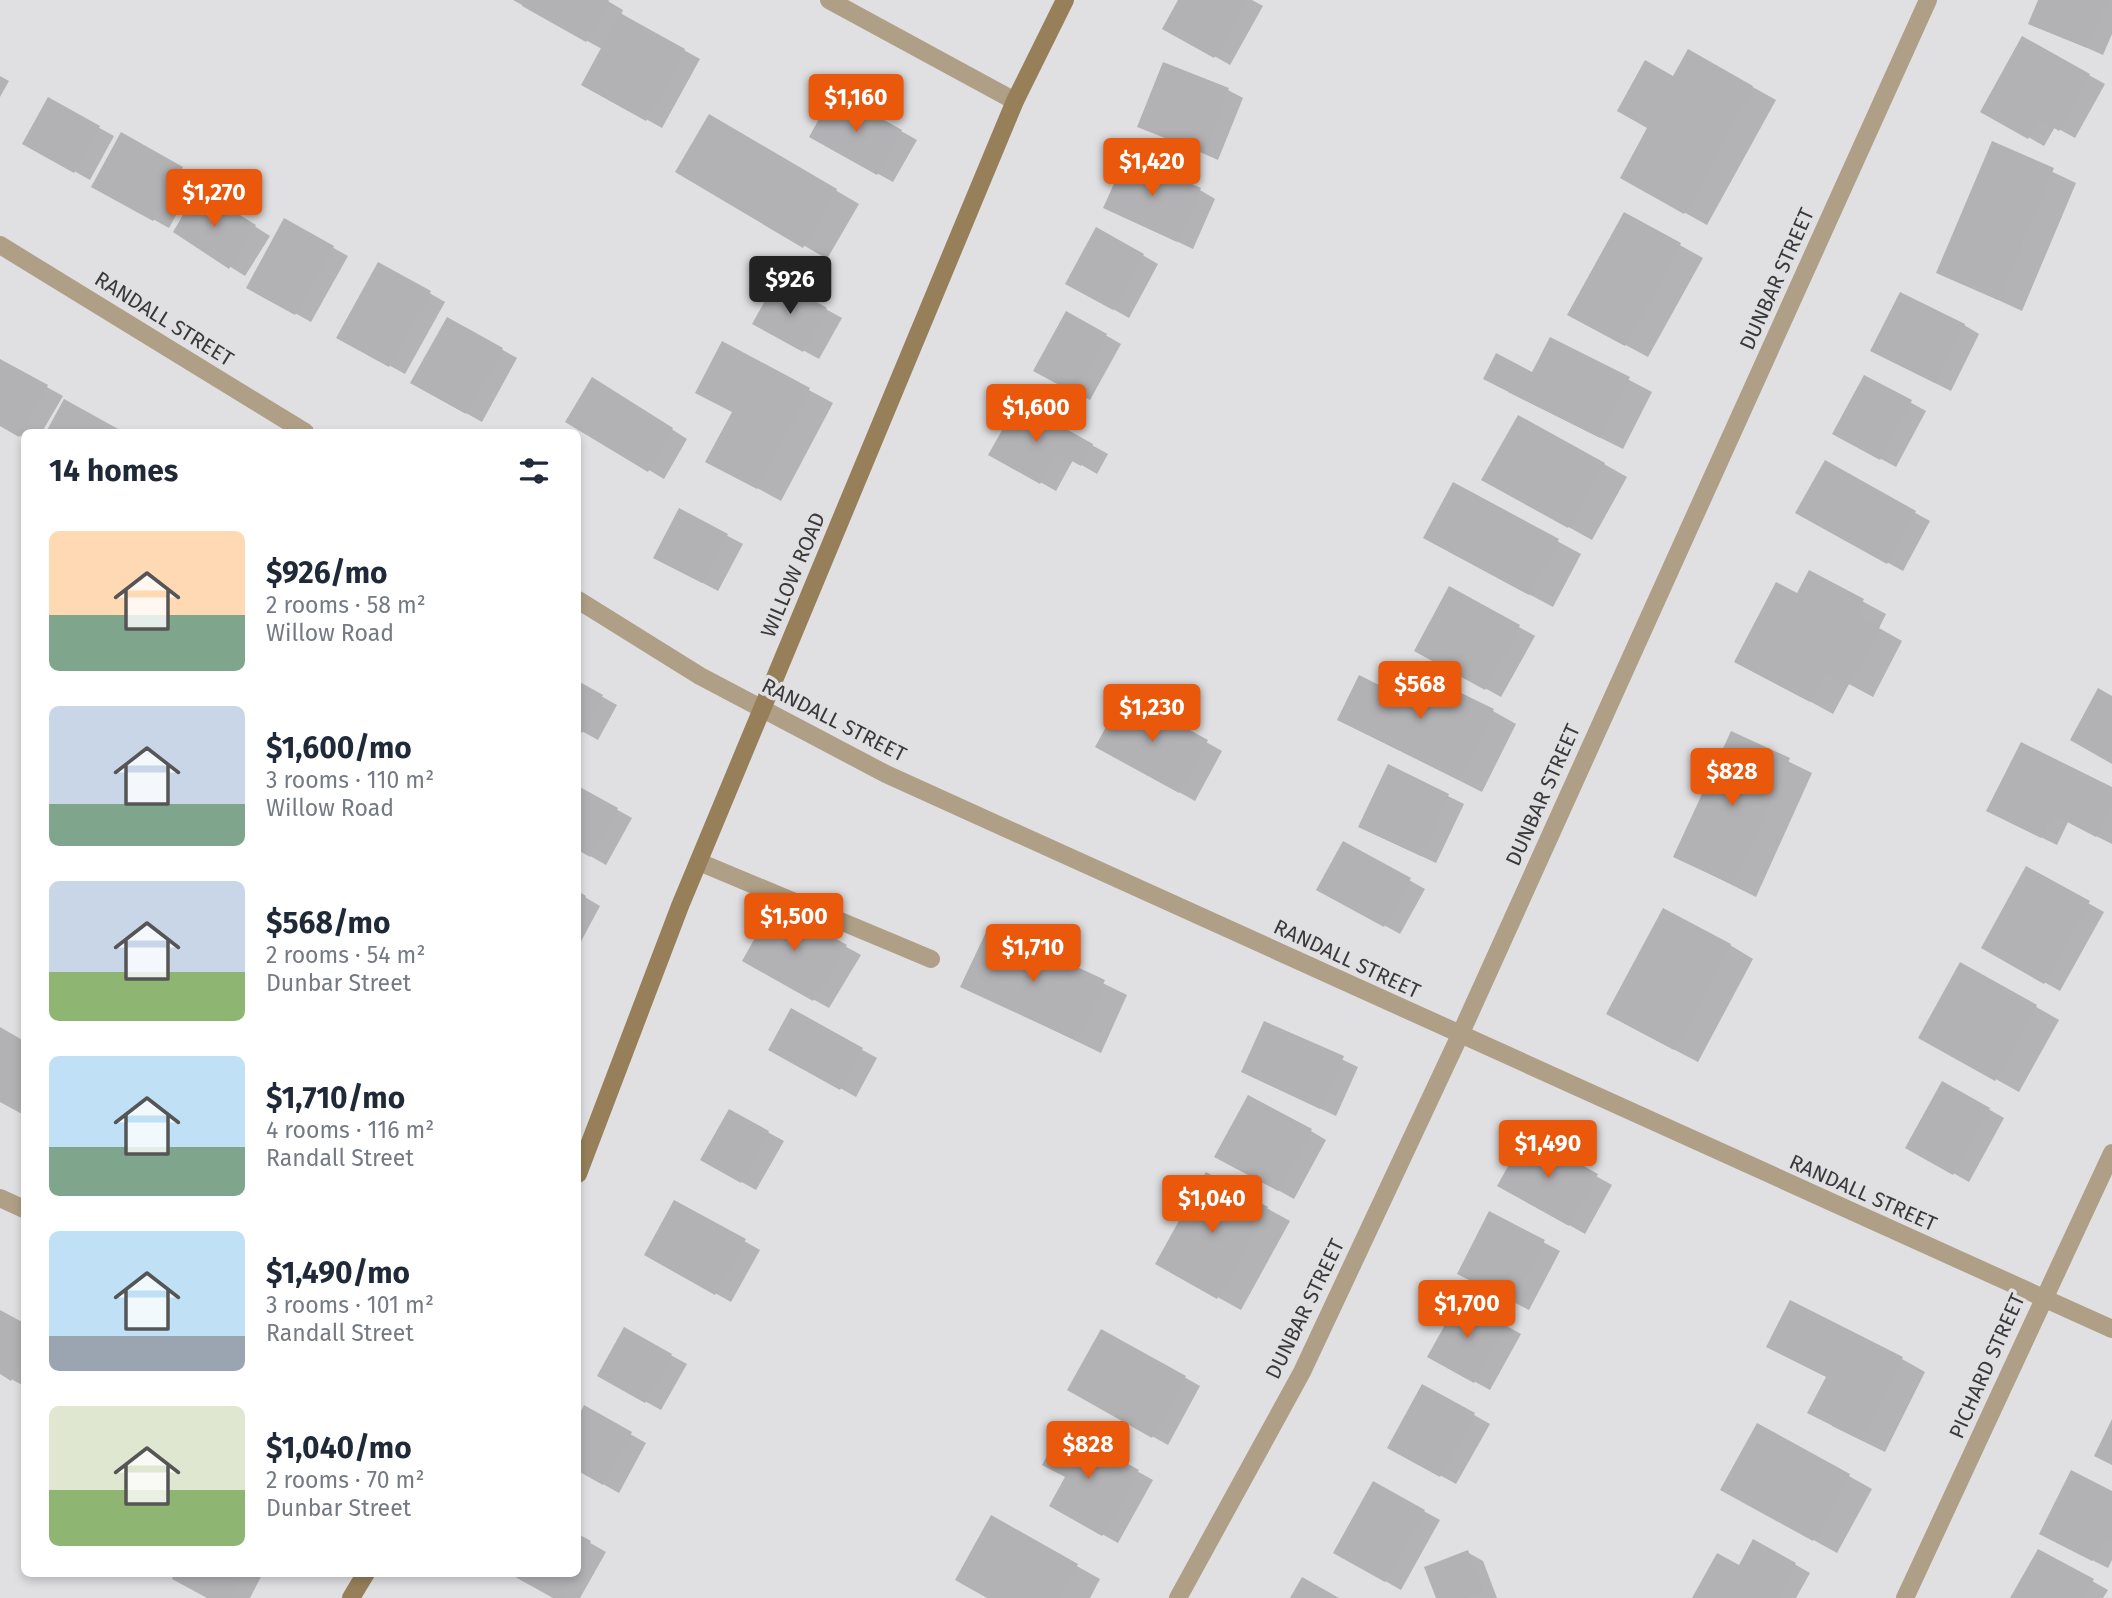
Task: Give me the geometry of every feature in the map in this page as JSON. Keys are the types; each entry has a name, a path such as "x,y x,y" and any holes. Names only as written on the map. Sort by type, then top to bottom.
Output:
{"street":[{"path":"829,0 1015,102"},
{"name":"WILLOW ROAD","path":"581,1166 699,862 762,709 1015,102 1065,0"},
{"name":"DUNBAR STREET","path":"1178,1598 1302,1372 1460,1035 1928,0"},
{"name":"RANDALL STREET","path":"0,245 299,429"},
{"name":"RANDALL STREET","path":"581,602 700,676 886,774 2112,1329"},
{"path":"699,862 931,959"},
{"name":"PICHARD STREET","path":"1905,1598 2112,1153"},
{"path":"0,1198 21,1208"},
{"path":"351,1598 364,1577"}],"building":[{"path":"525,0 609,0 586,42 522,6"},
{"path":"1178,0 1246,0 1214,58 1162,29"},
{"path":"2038,0 2107,0 2087,48 2028,24"},
{"path":"620,13 685,49 646,121 581,85"},
{"path":"2022,36 2090,74 2059,131 2039,119 2028,139 1980,112"},
{"path":"1688,49 1753,86 1684,214 1620,178 1647,128 1617,111 1645,60 1673,76"},
{"path":"1163,62 1229,88 1203,153 1137,127"},
{"path":"834,92 902,130 877,175 809,137"},
{"path":"48,97 100,126 74,173 22,144"},
{"path":"709,114 837,189 803,248 675,172"},
{"path":"121,132 183,167 153,221 91,187"},
{"path":"1992,141 2054,168 1998,300 1936,273"},
{"path":"1127,155 1201,188 1177,242 1103,208"},
{"path":"198,189 256,225 229,269 173,232"},
{"path":"1624,212 1681,243 1625,346 1567,315"},
{"path":"284,218 334,246 295,315 246,288"},
{"path":"1096,227 1144,254 1113,310 1065,284"},
{"path":"378,262 431,291 389,367 336,338"},
{"path":"777,279 827,308 803,352 752,324"},
{"path":"1900,292 1965,324 1935,383 1870,351"},
{"path":"1066,311 1107,334 1074,393 1033,371"},
{"path":"447,317 503,348 466,414 410,383"},
{"path":"1550,337 1630,377 1600,438 1483,379 1496,353 1532,372"},
{"path":"722,341 810,388 757,489 705,462 732,412 695,393"},
{"path":"0,359 48,385 21,429 19,437 0,426"},
{"path":"1864,375 1912,400 1880,460 1832,434"},
{"path":"592,377 673,428 648,472 581,432 581,429 565,422"},
{"path":"64,399 118,429 48,429"},
{"path":"1018,402 1093,444 1081,466 1057,453 1040,484 988,455"},
{"path":"1518,415 1605,463 1568,528 1481,480"},
{"path":"1825,460 1916,511 1887,564 1795,513"},
{"path":"1453,482 1559,539 1529,595 1423,538"},
{"path":"679,508 728,534 702,583 653,558"},
{"path":"1809,570 1864,599 1857,614 1880,626 1849,685 1825,673 1810,702 1734,662 1776,582 1797,593"},
{"path":"1449,586 1520,625 1485,690 1414,651"},
{"path":"1420,673 1494,709 1459,780 1337,720 1359,675 1407,699"},
{"path":"581,683 603,695 581,732"},
{"path":"2098,688 2112,696 2112,764 2070,740"},
{"path":"1124,694 1208,740 1179,793 1095,747"},
{"path":"1731,731 1790,758 1733,885 1673,857"},
{"path":"2021,742 2112,787 2112,806 2096,837 2052,814 2041,838 1986,811"},
{"path":"1388,764 1449,794 1421,856 1358,827"},
{"path":"581,788 618,808 590,857 581,852"},
{"path":"1343,841 1411,878 1384,927 1316,890"},
{"path":"2026,866 2090,901 2044,984 1981,948"},
{"path":"581,893 586,896 581,905"},
{"path":"774,904 847,945 813,1001 742,961"},
{"path":"1663,908 1731,944 1674,1050 1606,1014"},
{"path":"989,926 1105,980 1077,1041 960,987"},
{"path":"1960,962 2037,1005 1995,1081 1918,1038"},
{"path":"791,1008 863,1048 840,1090 768,1050"},
{"path":"1264,1021 1344,1056 1320,1109 1241,1072"},
{"path":"0,1027 21,1039 21,1113 0,1102"},
{"path":"1942,1081 1990,1108 1953,1175 1905,1148"},
{"path":"1248,1095 1312,1129 1278,1191 1214,1157"},
{"path":"729,1109 769,1131 741,1183 700,1160"},
{"path":"1526,1134 1598,1174 1569,1226 1497,1186"},
{"path":"1206,1172 1268,1207 1217,1299 1155,1264"},
{"path":"674,1200 746,1239 715,1295 644,1255"},
{"path":"1489,1211 1545,1240 1513,1302 1457,1274"},
{"path":"1460,1298 1507,1324 1474,1383 1427,1357"},
{"path":"1790,1300 1903,1357 1861,1440 1807,1413 1826,1377 1766,1347"},
{"path":"0,1310 21,1321 21,1363 11,1381 0,1374"},
{"path":"624,1327 672,1354 645,1403 597,1376"},
{"path":"1101,1329 1186,1376 1152,1438 1067,1390"},
{"path":"1422,1384 1475,1413 1440,1477 1387,1448"},
{"path":"584,1405 632,1432 603,1485 581,1473 581,1411"},
{"path":"2112,1419 2112,1465 2094,1456"},
{"path":"1757,1423 1850,1474 1813,1541 1720,1490"},
{"path":"1063,1428 1139,1470 1102,1536 1049,1506 1065,1477 1042,1465"},
{"path":"2071,1470 2112,1491 2112,1543 2103,1539 2092,1561 2039,1534"},
{"path":"1373,1481 1425,1510 1385,1582 1333,1553"},
{"path":"991,1515 1078,1564 1059,1598 987,1598 955,1580"},
{"path":"581,1536 591,1541 581,1560"},
{"path":"1753,1539 1796,1563 1776,1598 1692,1598 1717,1553 1739,1565"},
{"path":"2038,1549 2094,1579 2083,1598 2010,1598"},
{"path":"1468,1550 1483,1591 1465,1598 1436,1598 1424,1567"},
{"path":"241,1577 230,1598 207,1598 172,1579"},
{"path":"515,1577 572,1577 560,1598 553,1598"},
{"path":"1302,1577 1339,1598 1290,1598"}]}
